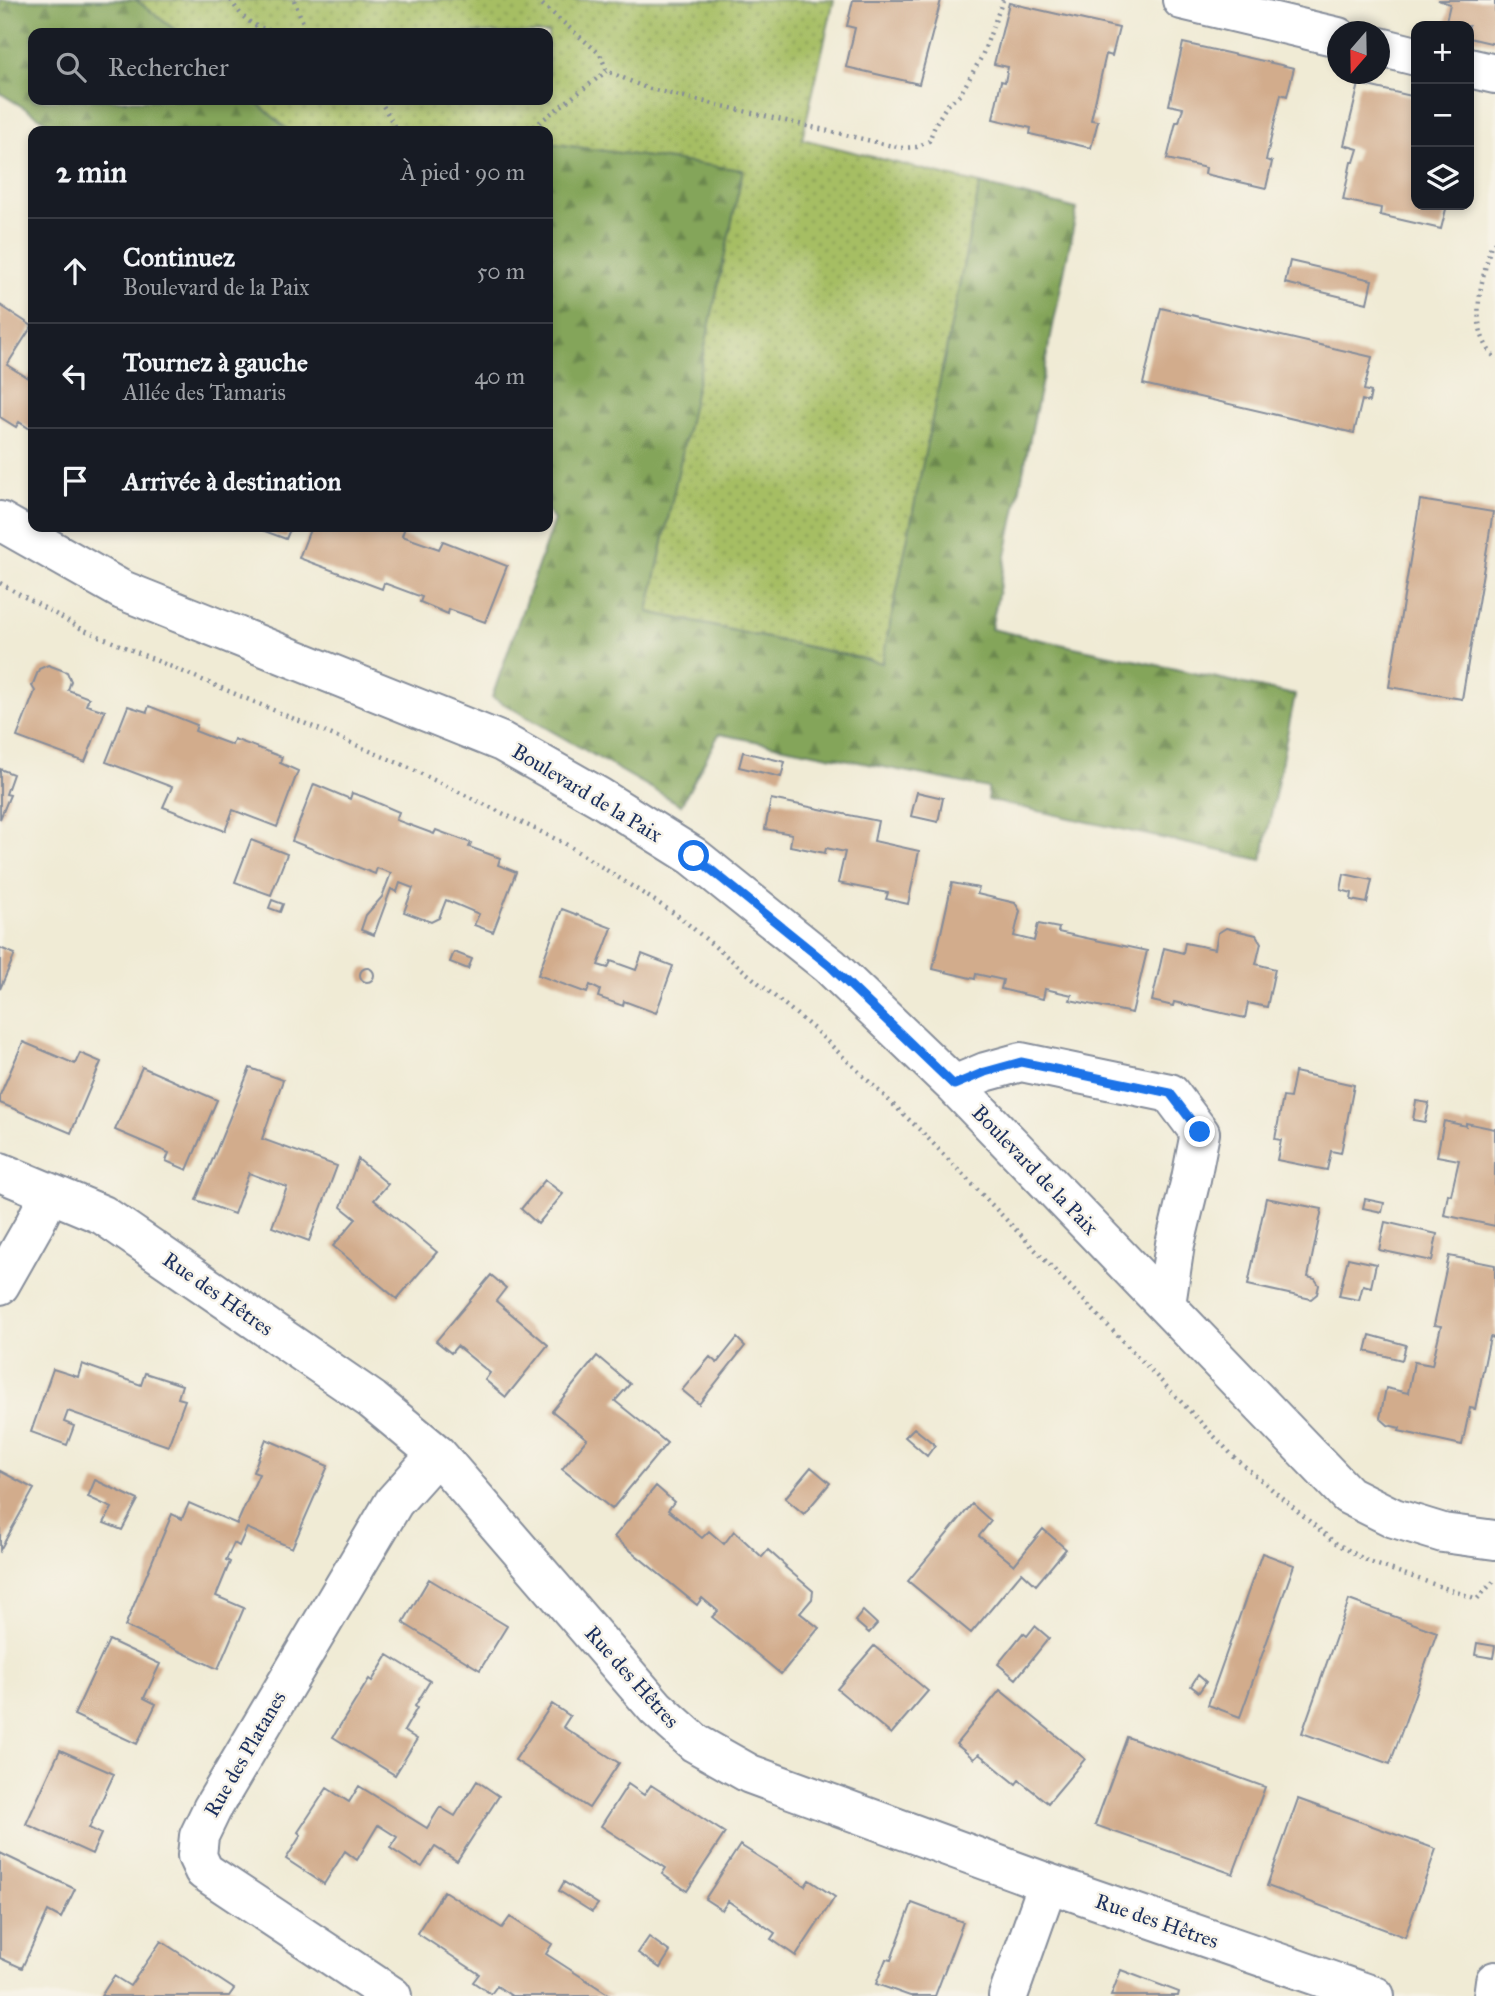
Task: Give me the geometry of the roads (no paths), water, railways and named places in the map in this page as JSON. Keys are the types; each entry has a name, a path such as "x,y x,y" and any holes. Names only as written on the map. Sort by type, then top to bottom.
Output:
{"street":[{"path":"1182,0 1327,34"},
{"path":"1390,50 1411,55"},
{"path":"1474,69 1495,75"},
{"name":"Boulevard de la Paix","path":"0,521 122,590 502,743 599,797 694,856 830,966 954,1085 1348,1495 1394,1518 1443,1534 1495,1541"},
{"path":"954,1085 985,1072 1021,1062 1170,1093 1200,1132 1175,1244 1166,1305"},
{"name":"Rue des Hêtres","path":"0,1172 103,1215 372,1401 437,1454 656,1708 695,1743 750,1774 1048,1883 1375,1996"},
{"path":"0,1285 50,1193"},
{"name":"Rue des Platanes","path":"392,1996 222,1884 204,1871 197,1856 199,1836 212,1809 394,1502 437,1454"},
{"path":"1008,1996 1048,1883"},
{"path":"1493,1996 1495,1981"}]}
